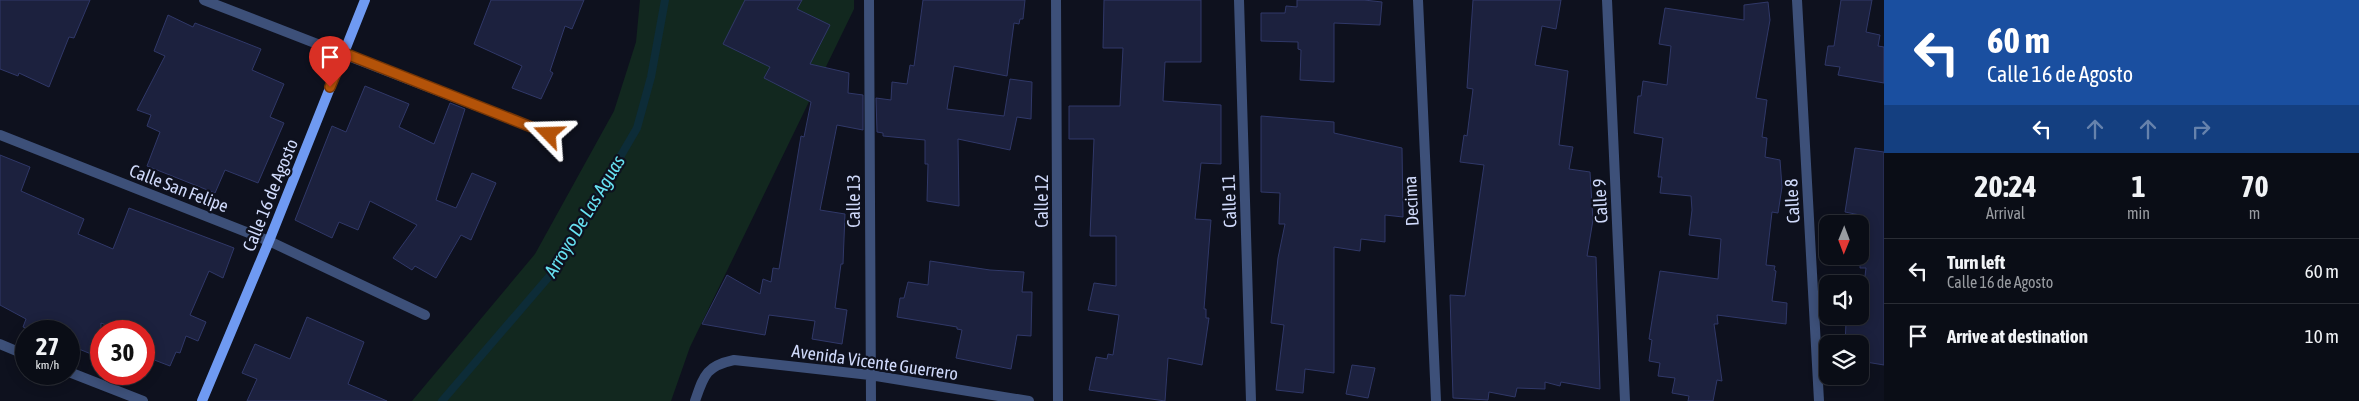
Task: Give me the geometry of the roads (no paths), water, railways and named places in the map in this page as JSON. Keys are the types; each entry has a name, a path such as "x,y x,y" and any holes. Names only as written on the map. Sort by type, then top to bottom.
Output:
{"street":[{"path":"204,0 549,134"},
{"name":"Calle 16 de Agosto","path":"202,401 269,241 365,0"},
{"name":"Calle 13","path":"869,0 871,401"},
{"name":"Calle 12","path":"1056,0 1058,401"},
{"name":"Calle 11","path":"1239,0 1251,401"},
{"name":"Decima","path":"1418,0 1436,401"},
{"name":"Calle 9","path":"1607,0 1625,401"},
{"name":"Calle 8","path":"1797,0 1819,401"},
{"name":"Calle San Felipe","path":"0,135 269,241 425,315"},
{"path":"0,344 15,350"},
{"name":"Avenida Vicente Guerrero","path":"694,401 703,378 717,364 734,360 870,375 1029,401"},
{"path":"80,376 143,401"}],"waterway":[{"name":"Arroyo De Las Aguas","path":"442,401 553,272 637,128 651,77 665,0"}]}
